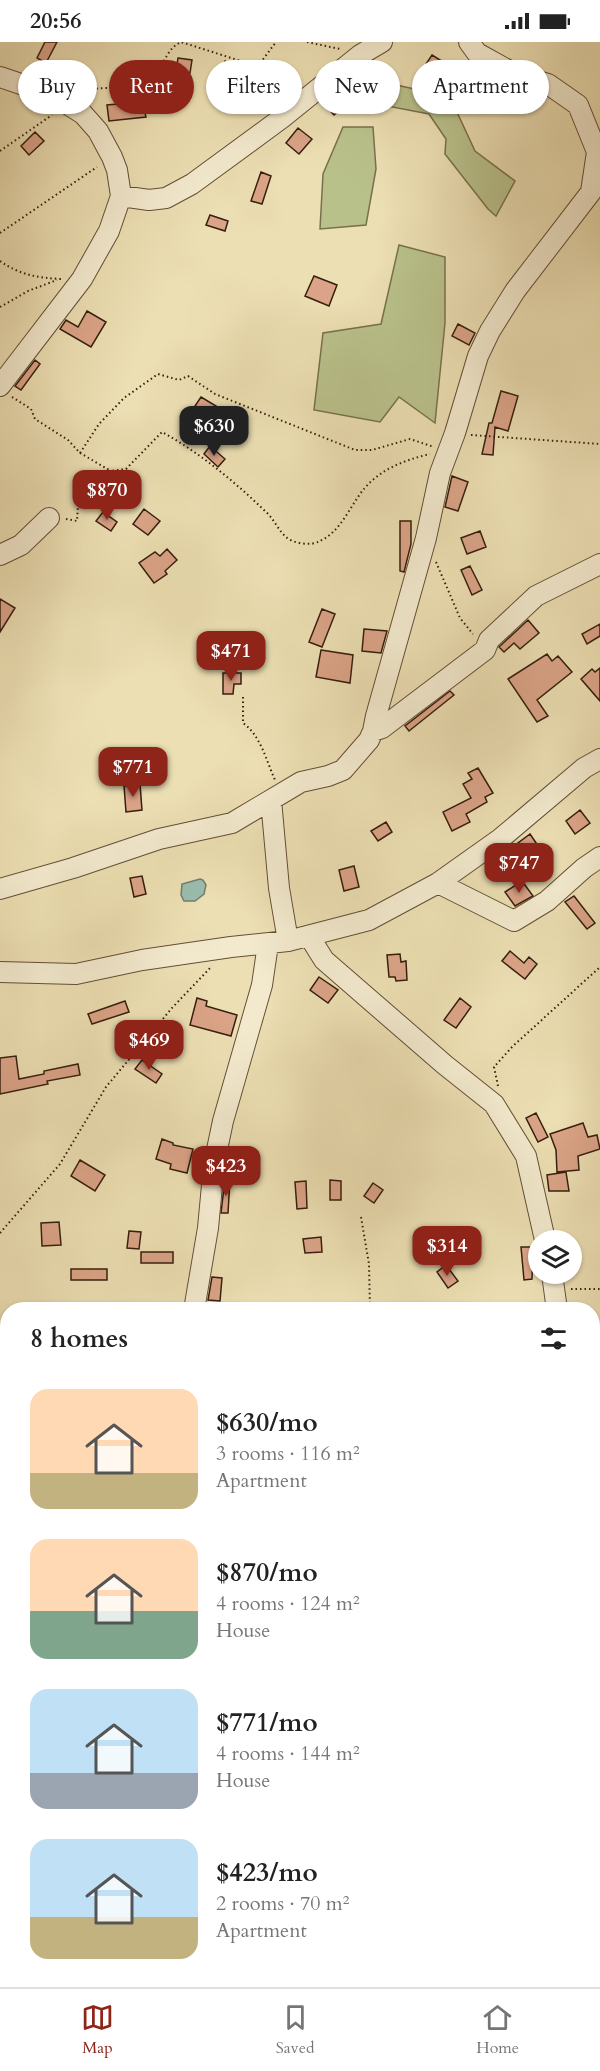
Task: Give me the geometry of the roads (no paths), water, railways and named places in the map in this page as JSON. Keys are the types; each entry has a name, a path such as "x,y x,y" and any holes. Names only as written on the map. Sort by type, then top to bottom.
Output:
{"street":[{"path":"121,196 149,200 166,198 192,184 282,118 360,56 382,42"},
{"path":"0,889 73,868 159,839 232,823 301,782 343,770 374,731 376,716 426,538 440,473 455,433 478,356 490,331 515,291 591,192 597,152 578,105 548,84 515,74 477,53 469,42"},
{"path":"0,77 53,95 68,96 98,130 117,170 121,196 109,231 82,279 4,391"},
{"path":"0,555 21,545 49,518"},
{"path":"374,731 382,728 485,650 489,640 536,596 600,564"},
{"path":"0,972 76,974 142,960 288,941 369,920 438,883 500,839 585,768 600,759"},
{"path":"276,796 279,888 288,941"},
{"path":"438,883 514,921 547,901 600,857"},
{"path":"309,936 324,960 445,1065 494,1104 526,1156 542,1230"},
{"path":"195,1302 208,1228 214,1164 223,1121 262,985 268,944"},
{"path":"554,1284 556,1302"}]}
